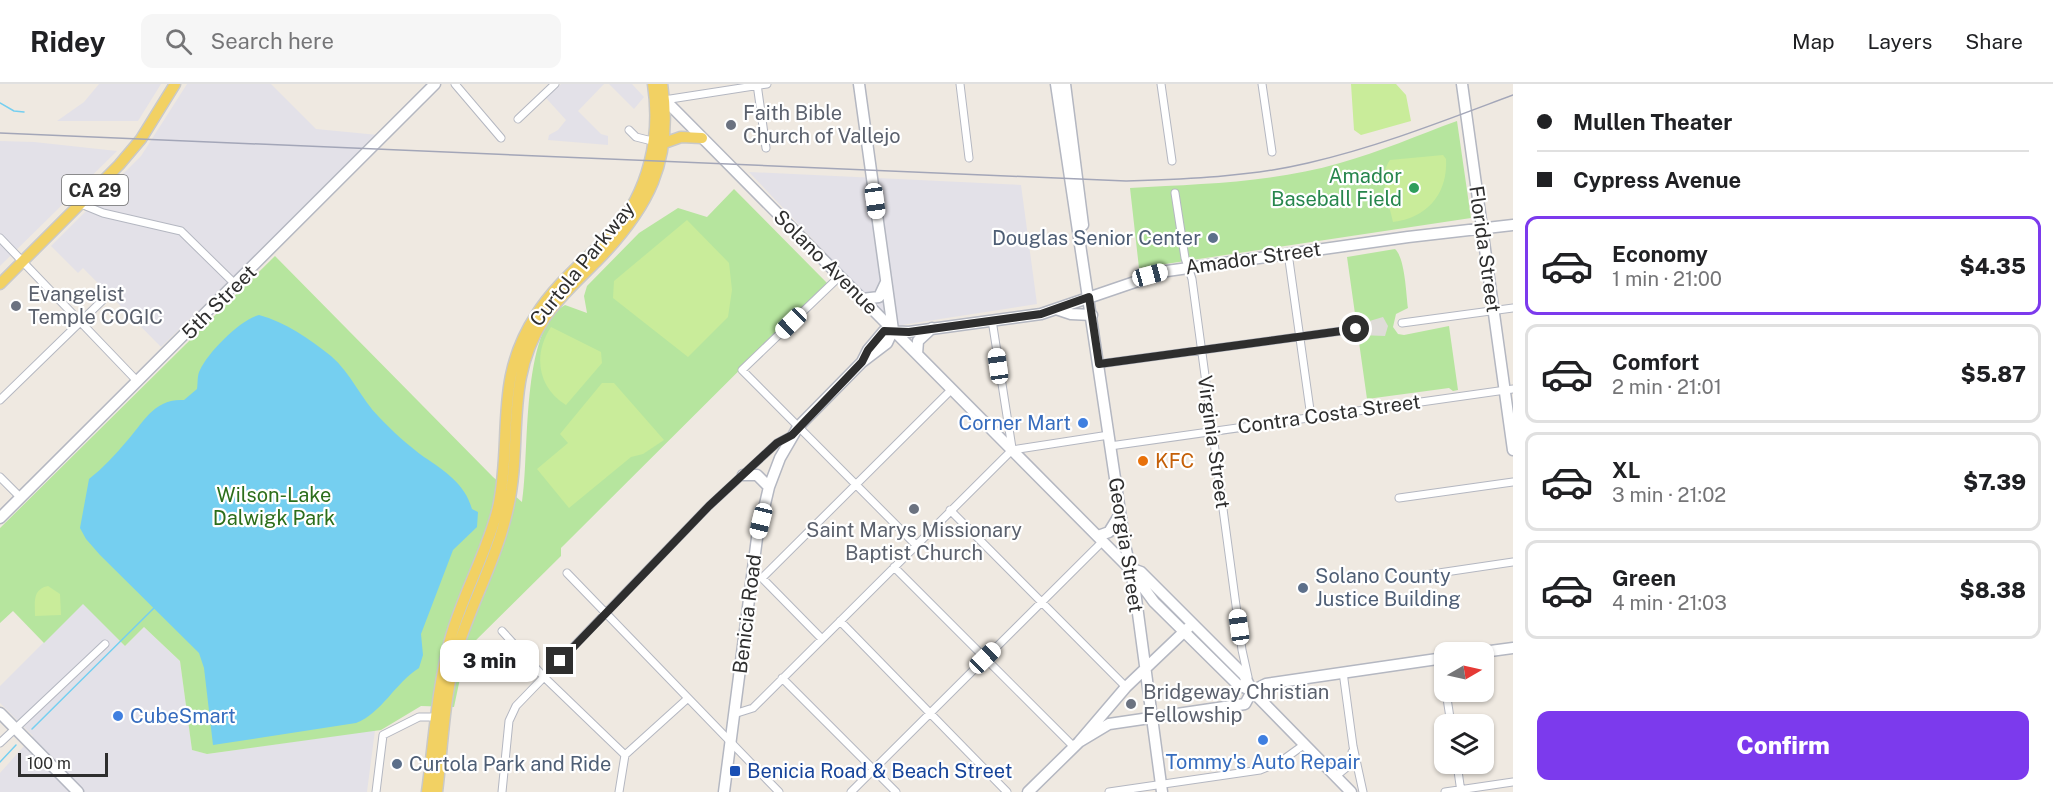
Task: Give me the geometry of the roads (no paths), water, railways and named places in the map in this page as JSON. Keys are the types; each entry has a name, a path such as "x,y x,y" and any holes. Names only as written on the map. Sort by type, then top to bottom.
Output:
{"main road":[{"name":"CA 29","path":"0,284 81,204 141,139 175,84"},
{"name":"5th Street","path":"0,518 435,84"},
{"path":"859,84 893,330"},
{"name":"Georgia Street","path":"1056,84 1084,283 1092,315 1120,514 1138,616 1161,788"},
{"name":"Georgia Street","path":"1065,84 1091,283 1089,297"},
{"name":"Florida Street","path":"1462,84 1494,311 1509,390 1513,450"},
{"name":"Solano Avenue","path":"654,85 664,100 1101,539 1129,568 1154,602 1237,684 1252,691"},
{"name":"Curtola Parkway","path":"427,792 442,671 451,637 498,507 506,391 519,344 548,297 624,217 643,183 659,143 654,85"},
{"name":"Curtola Parkway","path":"437,792 454,663 507,513 518,385 526,354 544,320 558,300 632,223 652,185 664,100"},
{"path":"659,143 681,137 702,138"},
{"name":"Amador Street","path":"893,330 909,332 1056,309 1150,275 1188,268 1513,225"},
{"path":"862,299 872,300 880,296 886,282"},
{"path":"1056,309 1071,314 1092,315"},
{"path":"917,354 918,340 933,327"},
{"name":"Benicia Road","path":"724,792 729,742 757,578 757,538 769,487 795,431 862,362 887,343 893,330"},
{"path":"742,475 757,475 769,487"},
{"path":"1101,539 1109,532 1120,514"},
{"name":"Solano Avenue","path":"1129,568 1140,572 1244,675 1252,691 1351,792"},
{"path":"1138,616 1143,606 1154,602"},
{"path":"1028,792 1076,744 1126,687 1193,624"},
{"path":"1494,651 1513,648"},
{"path":"1076,744 1101,726 1117,722 1245,704 1252,691 1266,684 1434,659"},
{"path":"1107,707 1108,716 1117,722"},
{"path":"0,713 78,792"},
{"path":"437,717 444,736"}],"street":[{"path":"455,84 501,138"},
{"path":"519,119 555,84"},
{"path":"664,100 767,84"},
{"path":"960,84 969,158"},
{"path":"1161,84 1172,161"},
{"path":"1262,84 1272,152"},
{"path":"757,85 766,148"},
{"path":"629,130 636,137 659,143"},
{"name":"Virginia Street","path":"1175,193 1202,350 1244,659 1252,691"},
{"path":"81,204 103,213 181,231 236,285"},
{"path":"0,238 21,263 138,382"},
{"path":"1288,253 1311,417"},
{"path":"840,276 742,370 795,431 856,484 916,545"},
{"path":"0,400 109,294"},
{"path":"1402,323 1513,308"},
{"path":"734,714 753,708 1012,450 992,320"},
{"path":"1099,364 1356,329"},
{"path":"822,639 757,578 952,390"},
{"name":"Contra Costa Street","path":"1012,450 1213,430 1509,390"},
{"path":"502,792 509,721 516,706 709,506 777,443 795,431"},
{"path":"0,477 21,498"},
{"path":"1399,498 1513,482"},
{"path":"950,510 1126,687"},
{"path":"851,792 1041,603 1101,539"},
{"path":"1405,578 1513,562"},
{"path":"894,567 1076,744"},
{"path":"567,573 779,792"},
{"path":"840,621 1007,792"},
{"path":"502,632 544,677 625,755"},
{"path":"0,743 105,644"},
{"path":"1343,672 1353,746 1363,792"},
{"path":"782,678 896,792"},
{"path":"619,792 625,755 687,699"},
{"path":"376,792 384,735 419,717 437,717"},
{"path":"1109,792 1161,788 1260,770 1280,762 1305,744"},
{"path":"1335,777 1352,763 1353,746"},
{"path":"1458,774 1461,791"},
{"path":"1445,792 1513,782"}],"water":[{"path":"259,315 297,332 331,356 384,422 459,485 472,509 478,512 477,527 453,550 421,634 423,655 419,668 410,674 373,712 356,723 213,745 204,668 199,653 100,555 80,528 89,479 113,457 144,419 157,407 174,400 184,400 197,389 199,372 210,354 235,329"}],"waterway":[{"path":"0,103 14,111 24,112"},
{"path":"32,729 155,607"},
{"path":"0,762 16,745"}],"railway":[{"path":"0,133 1126,181 1195,178 1286,168 1334,157 1386,141 1513,95"}],"place":[{"name":"Faith Bible Church of Vallejo","path":"731,125"},
{"name":"Amador Baseball Field","path":"1414,188"},
{"name":"Douglas Senior Center","path":"1213,238"},
{"name":"Evangelist Temple COGIC","path":"16,306"},
{"name":"Corner Mart","path":"1083,423"},
{"name":"KFC","path":"1143,461"},
{"name":"Saint Marys Missionary Baptist Church","path":"914,509"},
{"name":"Solano County Justice Building","path":"1303,588"},
{"name":"Bridgeway Christian Fellowship","path":"1131,704"},
{"name":"CubeSmart","path":"118,716"},
{"name":"Tommy's Auto Repair","path":"1263,740"},
{"name":"Curtola Park and Ride","path":"397,764"},
{"name":"Benicia Road & Beach Street","path":"735,771"}],"park label":[{"name":"Wilson-Lake Dalwigk Park","path":"274,506"}]}
